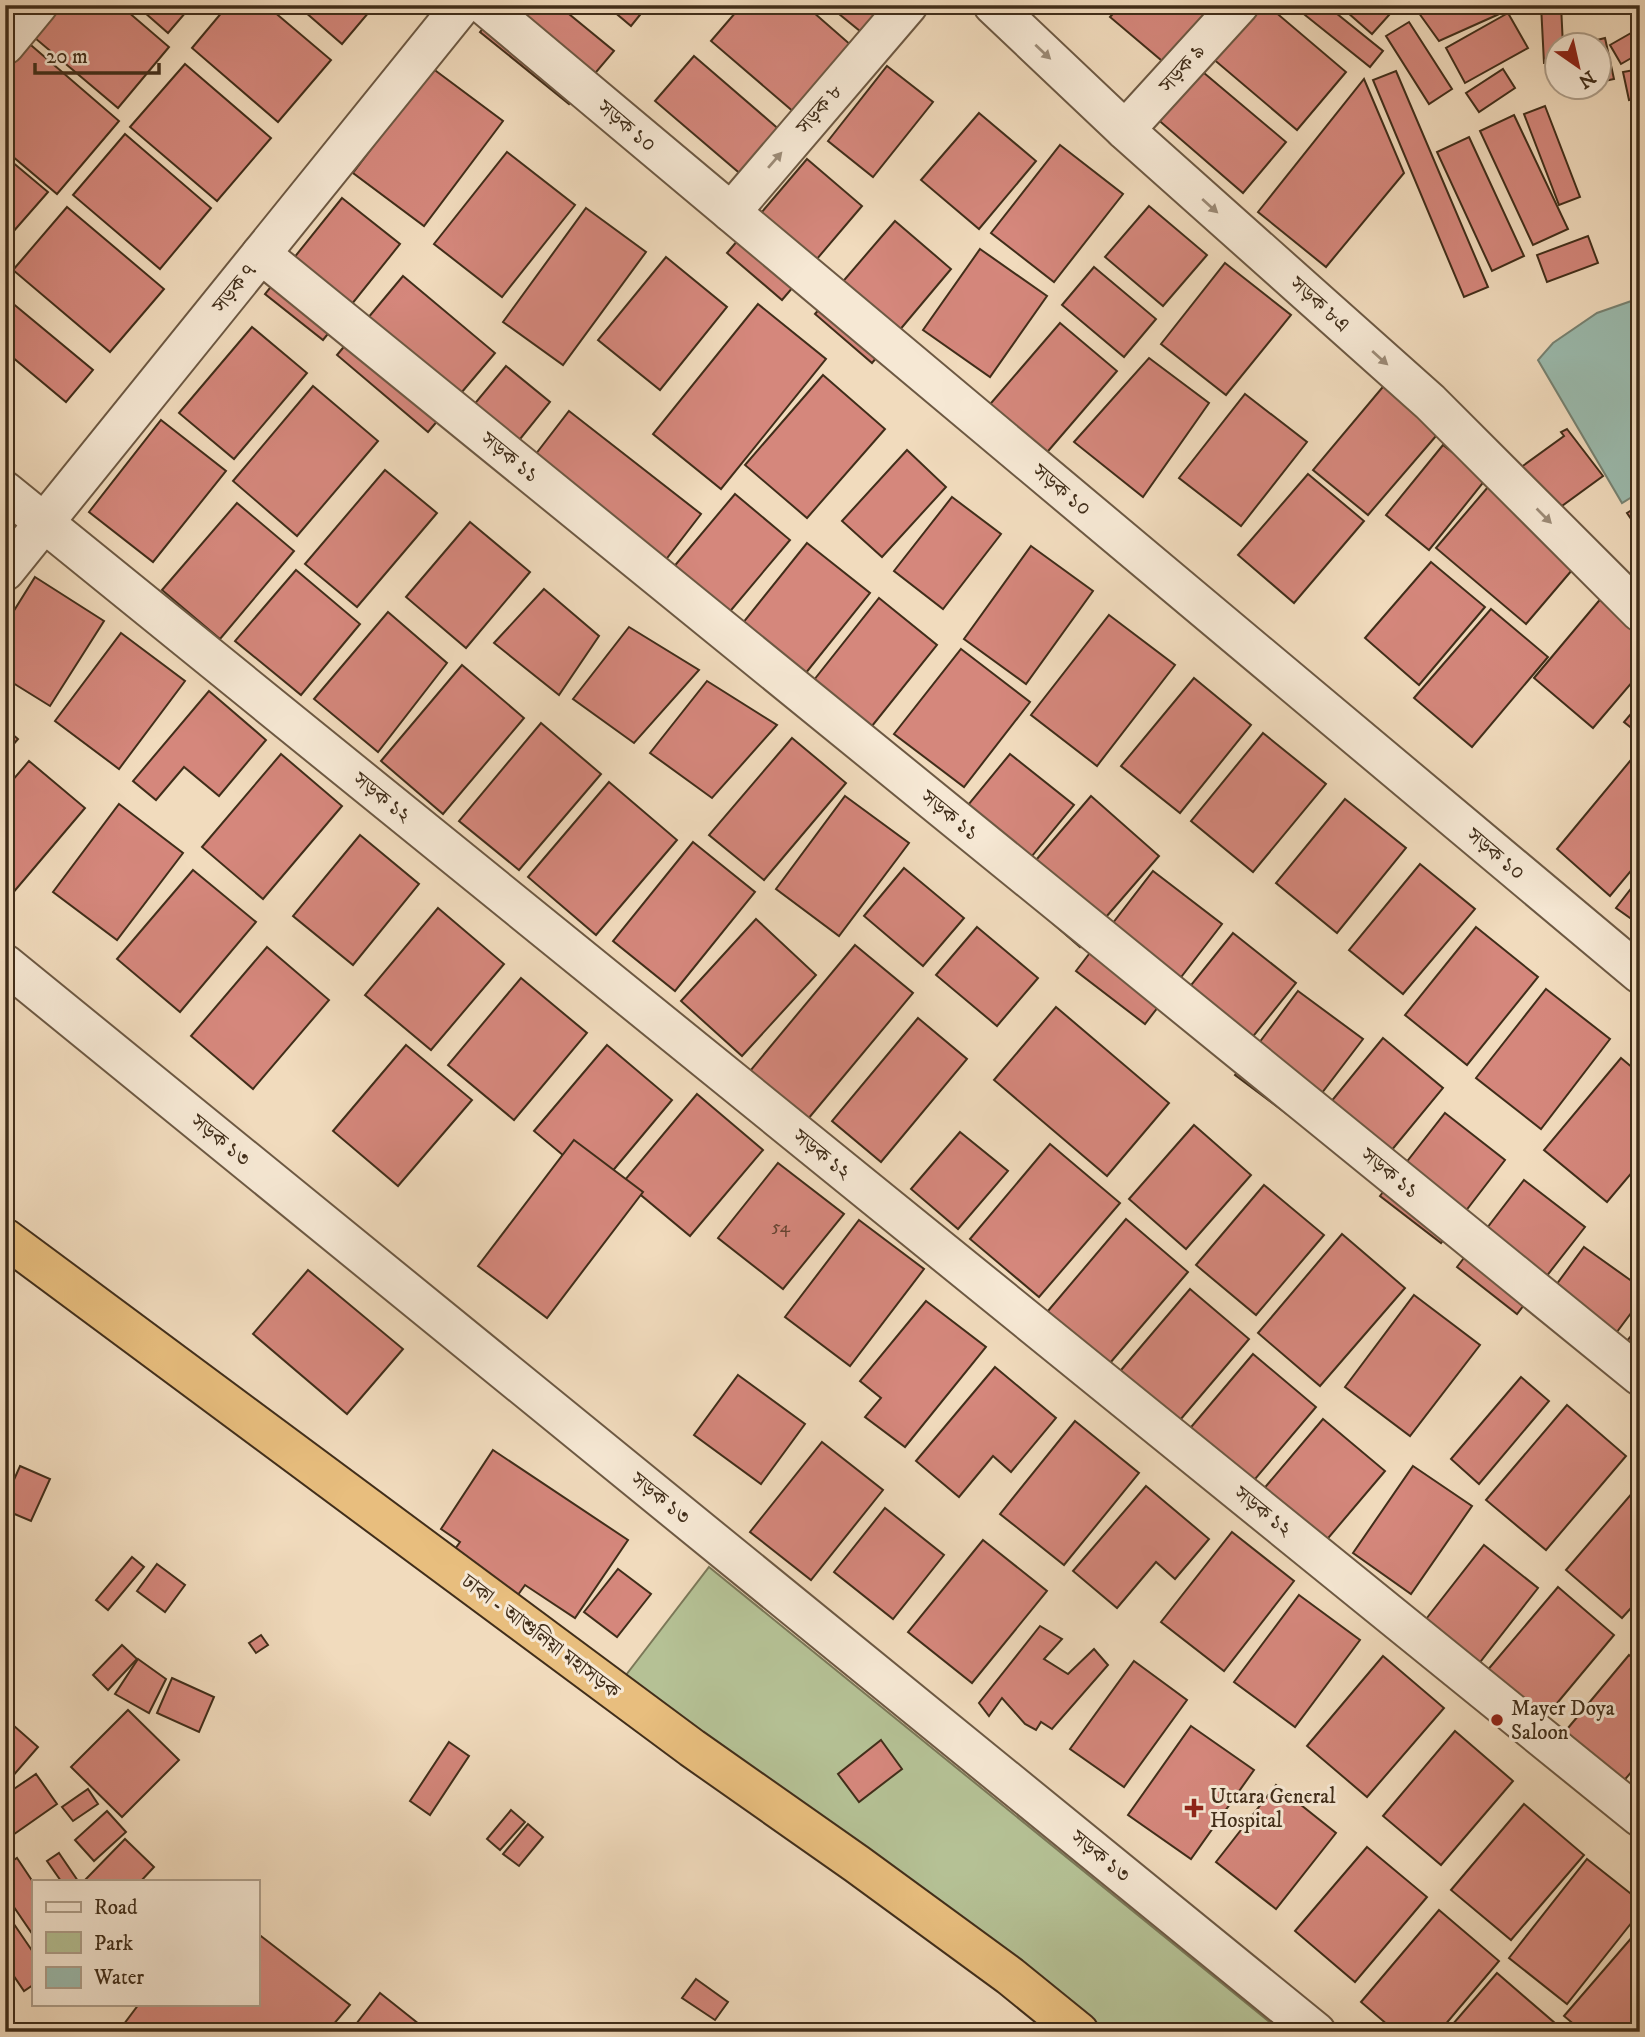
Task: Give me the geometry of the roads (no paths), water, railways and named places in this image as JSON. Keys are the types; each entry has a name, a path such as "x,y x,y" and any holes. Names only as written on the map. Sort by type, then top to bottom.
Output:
{"highway":[{"name":"ঢাকা - আশুলিয়া মহাসড়ক","path":"5,1238 681,1740 1010,1976 1079,2032"}],"street":[{"path":"5,45 38,5"},
{"name":"সড়ক ৭","path":"5,571 462,5"},
{"name":"সড়ক ১০","path":"484,5 1640,974"},
{"name":"সড়ক ৮","path":"731,212 908,5"},
{"name":"সড়ক ৮এ","path":"993,5 1125,130 1430,402 1640,612"},
{"name":"সড়ক ৯","path":"1125,130 1239,5"},
{"name":"সড়ক ১১","path":"261,254 1640,1376"},
{"name":"সড়ক ১২","path":"5,492 1640,1817"},
{"name":"সড়ক ১৩","path":"5,964 1316,2032"}],"water":[{"path":"1640,298 1640,492 1622,503 1538,360 1553,343 1597,313"}],"place":[{"name":"Mayer Doya Saloon","path":"1497,1720"},
{"name":"Uttara General Hospital","path":"1194,1808"}]}
